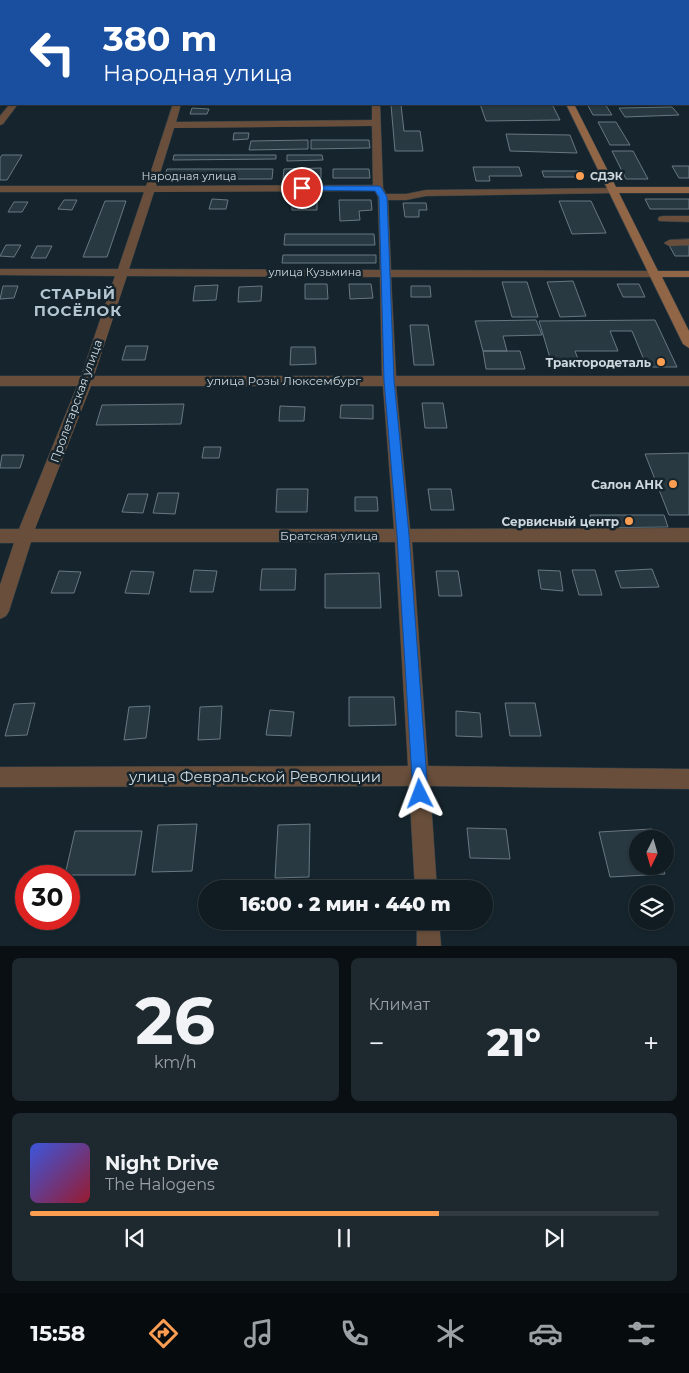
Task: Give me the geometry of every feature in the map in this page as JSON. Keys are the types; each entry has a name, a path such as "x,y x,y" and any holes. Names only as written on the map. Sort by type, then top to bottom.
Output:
{"street":[{"path":"0,122 13,105"},
{"name":"Пролетарская улица","path":"0,611 25,535 86,380 177,105"},
{"path":"376,105 375,123 385,272 389,380 403,535 426,880"},
{"path":"571,105 689,344"},
{"path":"170,125 375,123"},
{"name":"Народная улица","path":"0,189 150,189 380,193 406,197 426,193 689,190"},
{"path":"663,219 689,219"},
{"path":"669,243 689,242"},
{"name":"улица Кузьмина","path":"0,272 689,274"},
{"name":"улица Розы Люксембург","path":"0,381 689,380"},
{"name":"Братская улица","path":"0,536 689,535"},
{"name":"улица Февральской Революции","path":"0,777 420,776 689,779"},
{"path":"428,930 429,946"}],"building":[{"path":"391,105 401,105 404,131 420,131 423,151 395,151"},
{"path":"480,105 552,105 560,120 486,121"},
{"path":"588,105 606,105 612,115 593,115"},
{"path":"672,107 679,115 625,117 619,108"},
{"path":"192,108 209,109 207,114 190,114"},
{"path":"598,122 616,122 630,145 610,145"},
{"path":"234,133 249,133 248,139 233,140"},
{"path":"506,134 570,135 577,153 510,151"},
{"path":"308,140 308,149 249,150 251,141"},
{"path":"311,140 369,140 370,148 311,149"},
{"path":"612,151 633,151 648,179 626,179"},
{"path":"2,155 22,155 7,180 0,180 0,158"},
{"path":"174,155 276,155 276,159 173,160"},
{"path":"287,155 322,155 323,160 287,161"},
{"path":"672,166 689,166 689,178 679,178"},
{"path":"473,167 519,167 522,176 489,176 490,181 476,181"},
{"path":"321,168 321,178 283,179 284,169"},
{"path":"167,169 273,169 272,179 164,179"},
{"path":"333,169 369,169 370,178 333,178"},
{"path":"542,171 583,171 585,177 544,177"},
{"path":"212,199 228,200 226,209 209,209"},
{"path":"645,199 689,199 689,209 650,209"},
{"path":"64,200 77,200 72,210 58,209"},
{"path":"339,200 371,200 372,210 359,211 360,220 340,221"},
{"path":"105,201 126,201 107,257 83,257"},
{"path":"292,201 317,201 317,210 292,210"},
{"path":"559,201 591,201 606,233 572,234"},
{"path":"14,202 28,202 22,212 8,212"},
{"path":"403,203 426,203 427,210 419,210 419,217 405,217"},
{"path":"285,234 374,234 375,245 284,245"},
{"path":"6,245 21,245 14,257 0,256"},
{"path":"669,245 689,245 689,256 675,256"},
{"path":"37,246 52,246 46,258 31,258"},
{"path":"283,255 376,255 376,263 282,263"},
{"path":"573,281 586,316 560,317 547,282"},
{"path":"502,282 527,282 538,317 512,317"},
{"path":"305,284 327,284 328,299 305,299"},
{"path":"349,284 371,284 373,298 350,299"},
{"path":"617,284 639,284 645,297 623,297"},
{"path":"218,285 216,300 193,301 195,286"},
{"path":"3,286 18,286 14,298 0,299"},
{"path":"262,286 261,301 238,302 239,287"},
{"path":"411,286 430,286 431,297 411,297"},
{"path":"536,320 542,335 503,336 507,351 483,351 475,321"},
{"path":"655,320 677,367 647,367 632,331 610,331 618,351 575,351 581,367 553,368 539,321"},
{"path":"410,325 428,325 434,365 414,365"},
{"path":"126,346 148,346 145,360 122,360"},
{"path":"291,347 315,347 316,364 290,365"},
{"path":"483,351 520,351 525,369 486,369"},
{"path":"422,403 443,403 447,428 425,428"},
{"path":"184,404 181,424 96,425 102,405"},
{"path":"341,405 373,405 373,419 340,418"},
{"path":"280,406 305,407 304,421 279,421"},
{"path":"204,447 221,447 219,458 202,458"},
{"name":"Салон АНК","path":"689,453 689,515 669,515 645,454"},
{"path":"2,455 24,455 20,468 0,468"},
{"path":"277,489 308,489 307,512 276,512"},
{"path":"428,489 451,489 454,510 431,510"},
{"path":"158,493 179,493 175,514 153,513"},
{"path":"128,494 148,494 143,513 122,512"},
{"path":"355,497 377,497 378,511 355,511"},
{"name":"Сервисный центр","path":"590,515 664,515 668,527 593,528"},
{"path":"262,569 296,569 295,590 260,590"},
{"path":"652,569 659,587 621,588 615,571"},
{"path":"194,570 217,571 213,592 190,592"},
{"path":"538,570 560,571 563,591 541,589"},
{"path":"572,570 595,570 602,595 579,595"},
{"path":"59,571 81,572 74,593 51,593"},
{"path":"131,571 154,572 149,594 125,593"},
{"path":"436,571 458,571 462,596 439,596"},
{"path":"379,573 381,608 325,608 325,574"},
{"path":"349,697 394,697 396,725 349,726"},
{"path":"35,703 27,735 5,736 14,704"},
{"path":"505,703 535,703 541,736 510,736"},
{"path":"150,706 146,738 124,740 129,707"},
{"path":"222,706 220,739 198,740 200,707"},
{"path":"270,710 294,712 291,736 266,735"},
{"path":"456,711 480,713 482,737 456,736"},
{"path":"197,824 192,871 152,872 158,825"},
{"path":"310,824 309,877 275,878 278,825"},
{"path":"467,828 506,829 510,859 470,858"},
{"path":"629,830 629,875 647,875 610,877 599,832"},
{"path":"75,831 142,831 135,875 80,875 80,865 67,865"}],"place":[{"name":"СДЭК","path":"580,176"},
{"name":"Трактородеталь","path":"661,362"},
{"name":"Салон АНК","path":"673,484"},
{"name":"Сервисный центр","path":"629,521"}],"district":[{"name":"СТАРЫЙ ПОСЁЛОК","path":"78,302"}],"route":[{"path":"302,188 378,188 383,197 389,380 403,535 420,794"}]}
